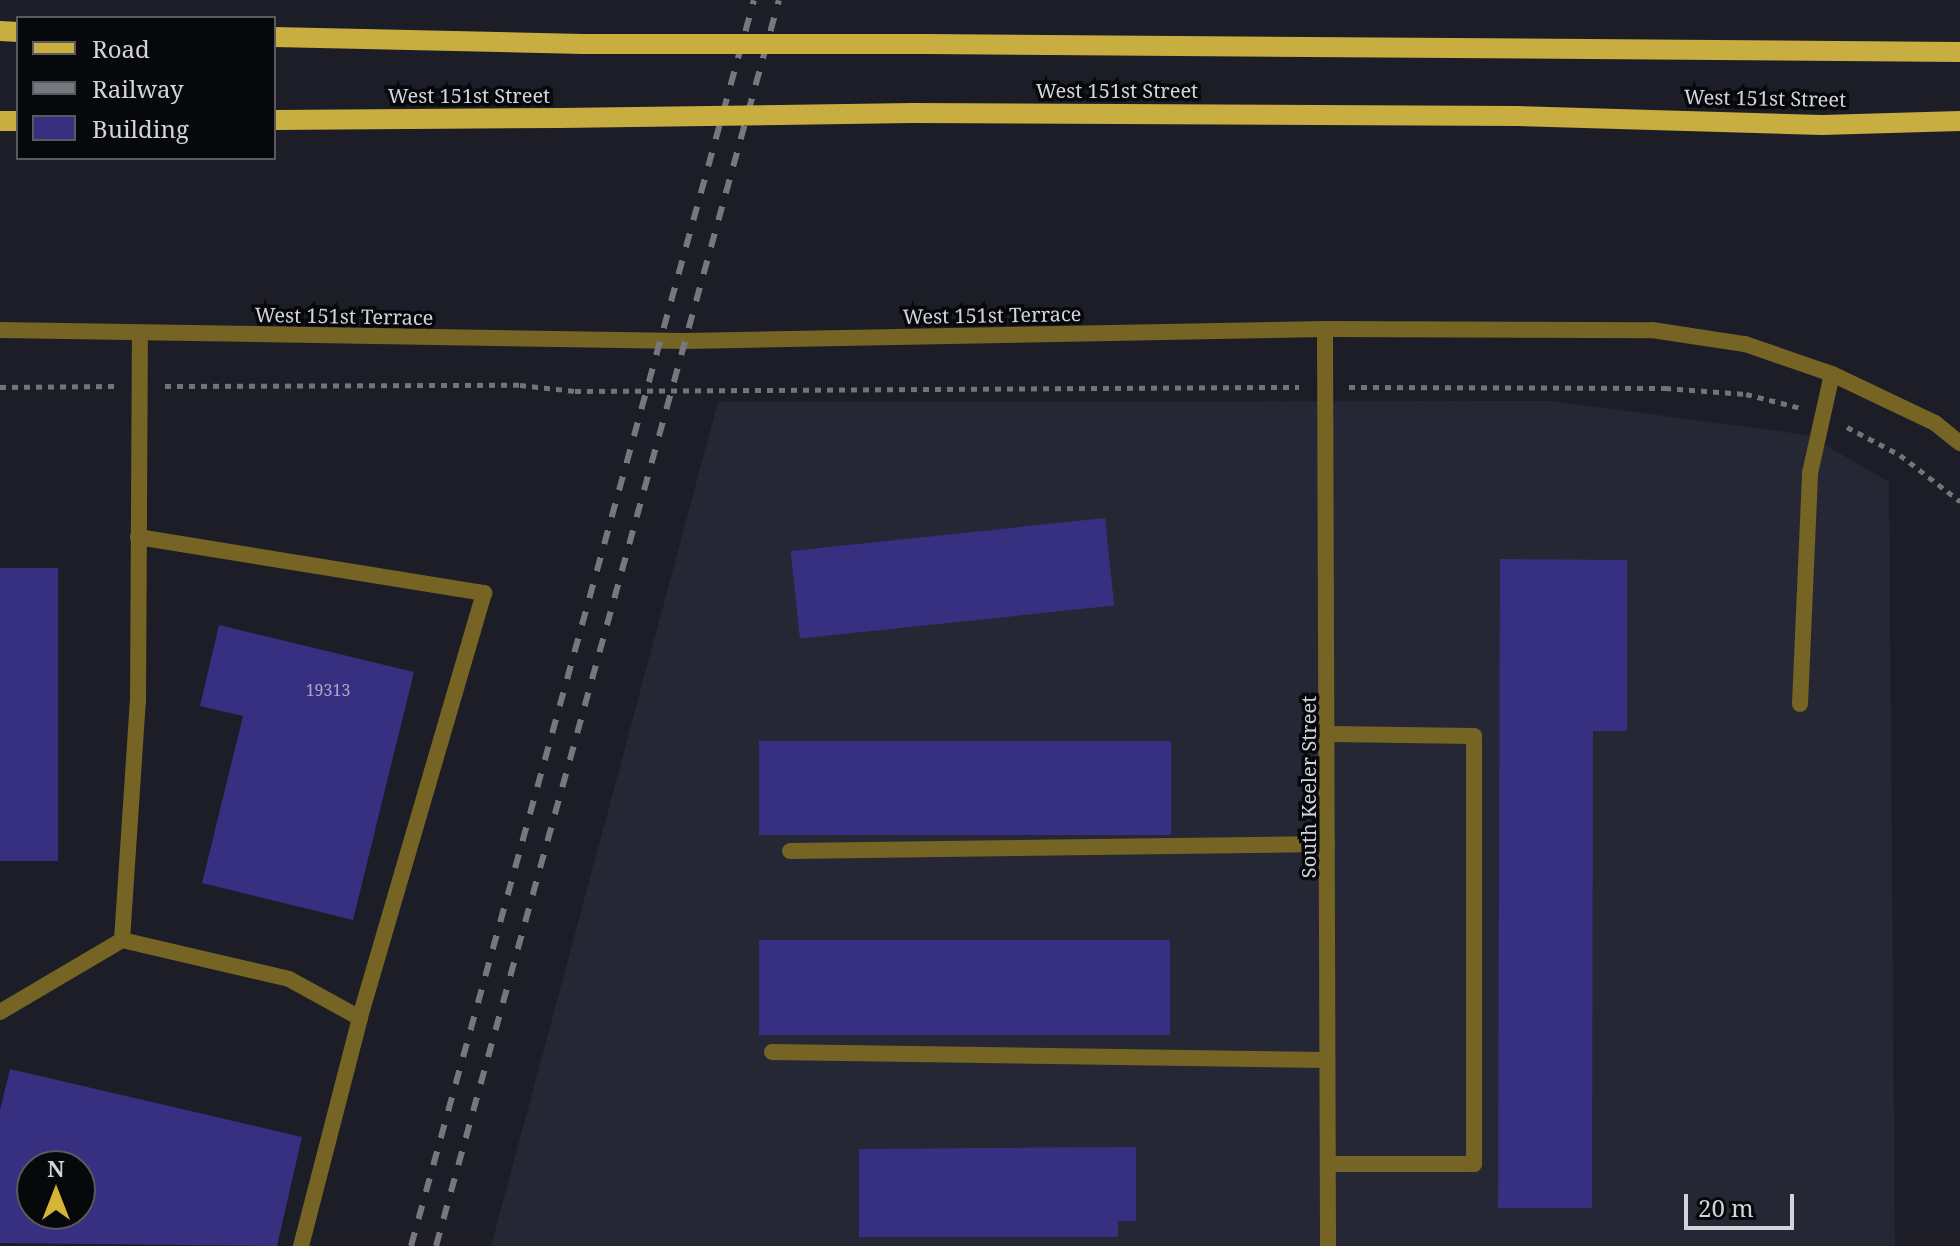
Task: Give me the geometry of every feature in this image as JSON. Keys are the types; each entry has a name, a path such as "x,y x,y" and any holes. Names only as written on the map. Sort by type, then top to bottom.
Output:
{"main road":[{"path":"276,37 583,44 1960,52"},
{"name":"West 151st Street","path":"276,120 913,113 1517,116 1822,125 1960,121"}],"street":[{"name":"West 151st Terrace","path":"0,330 684,341 1325,329 1652,330 1745,344 1832,374 1935,423 1960,443"},
{"name":"South Keeler Street","path":"1325,329 1330,734 1327,844 1328,1246"},
{"path":"122,940 138,702 140,333"},
{"path":"1800,704 1810,473 1832,374"},
{"path":"138,537 484,593 360,1018 301,1246"},
{"path":"1328,1164 1474,1164 1474,736 1330,734"},
{"path":"790,851 1327,844"},
{"path":"0,1012 122,940 289,979 360,1018"},
{"path":"772,1052 1327,1060"}],"path":[{"path":"0,387 520,385 575,391 1665,388 1746,394 1824,415 1900,455 1960,501"}],"shaded area":[{"path":"1551,401 1808,435 1889,482 1895,1246 491,1246 718,402"}],"building":[{"path":"1105,518 1114,606 800,639 791,551"},
{"path":"1500,559 1627,560 1627,731 1593,731 1592,1208 1498,1208"},
{"path":"0,568 58,568 58,861 0,861"},
{"path":"219,625 414,672 353,920 202,883 243,716 200,706"},
{"path":"759,741 1171,741 1171,835 759,835"},
{"path":"759,940 1170,940 1170,1035 759,1035"},
{"path":"10,1069 302,1137 277,1246 0,1243 0,1110"},
{"path":"1136,1147 1136,1221 1118,1221 1118,1237 859,1237 859,1149"}],"railway":[{"path":"411,1246 754,0"},
{"path":"436,1246 779,0"}]}
